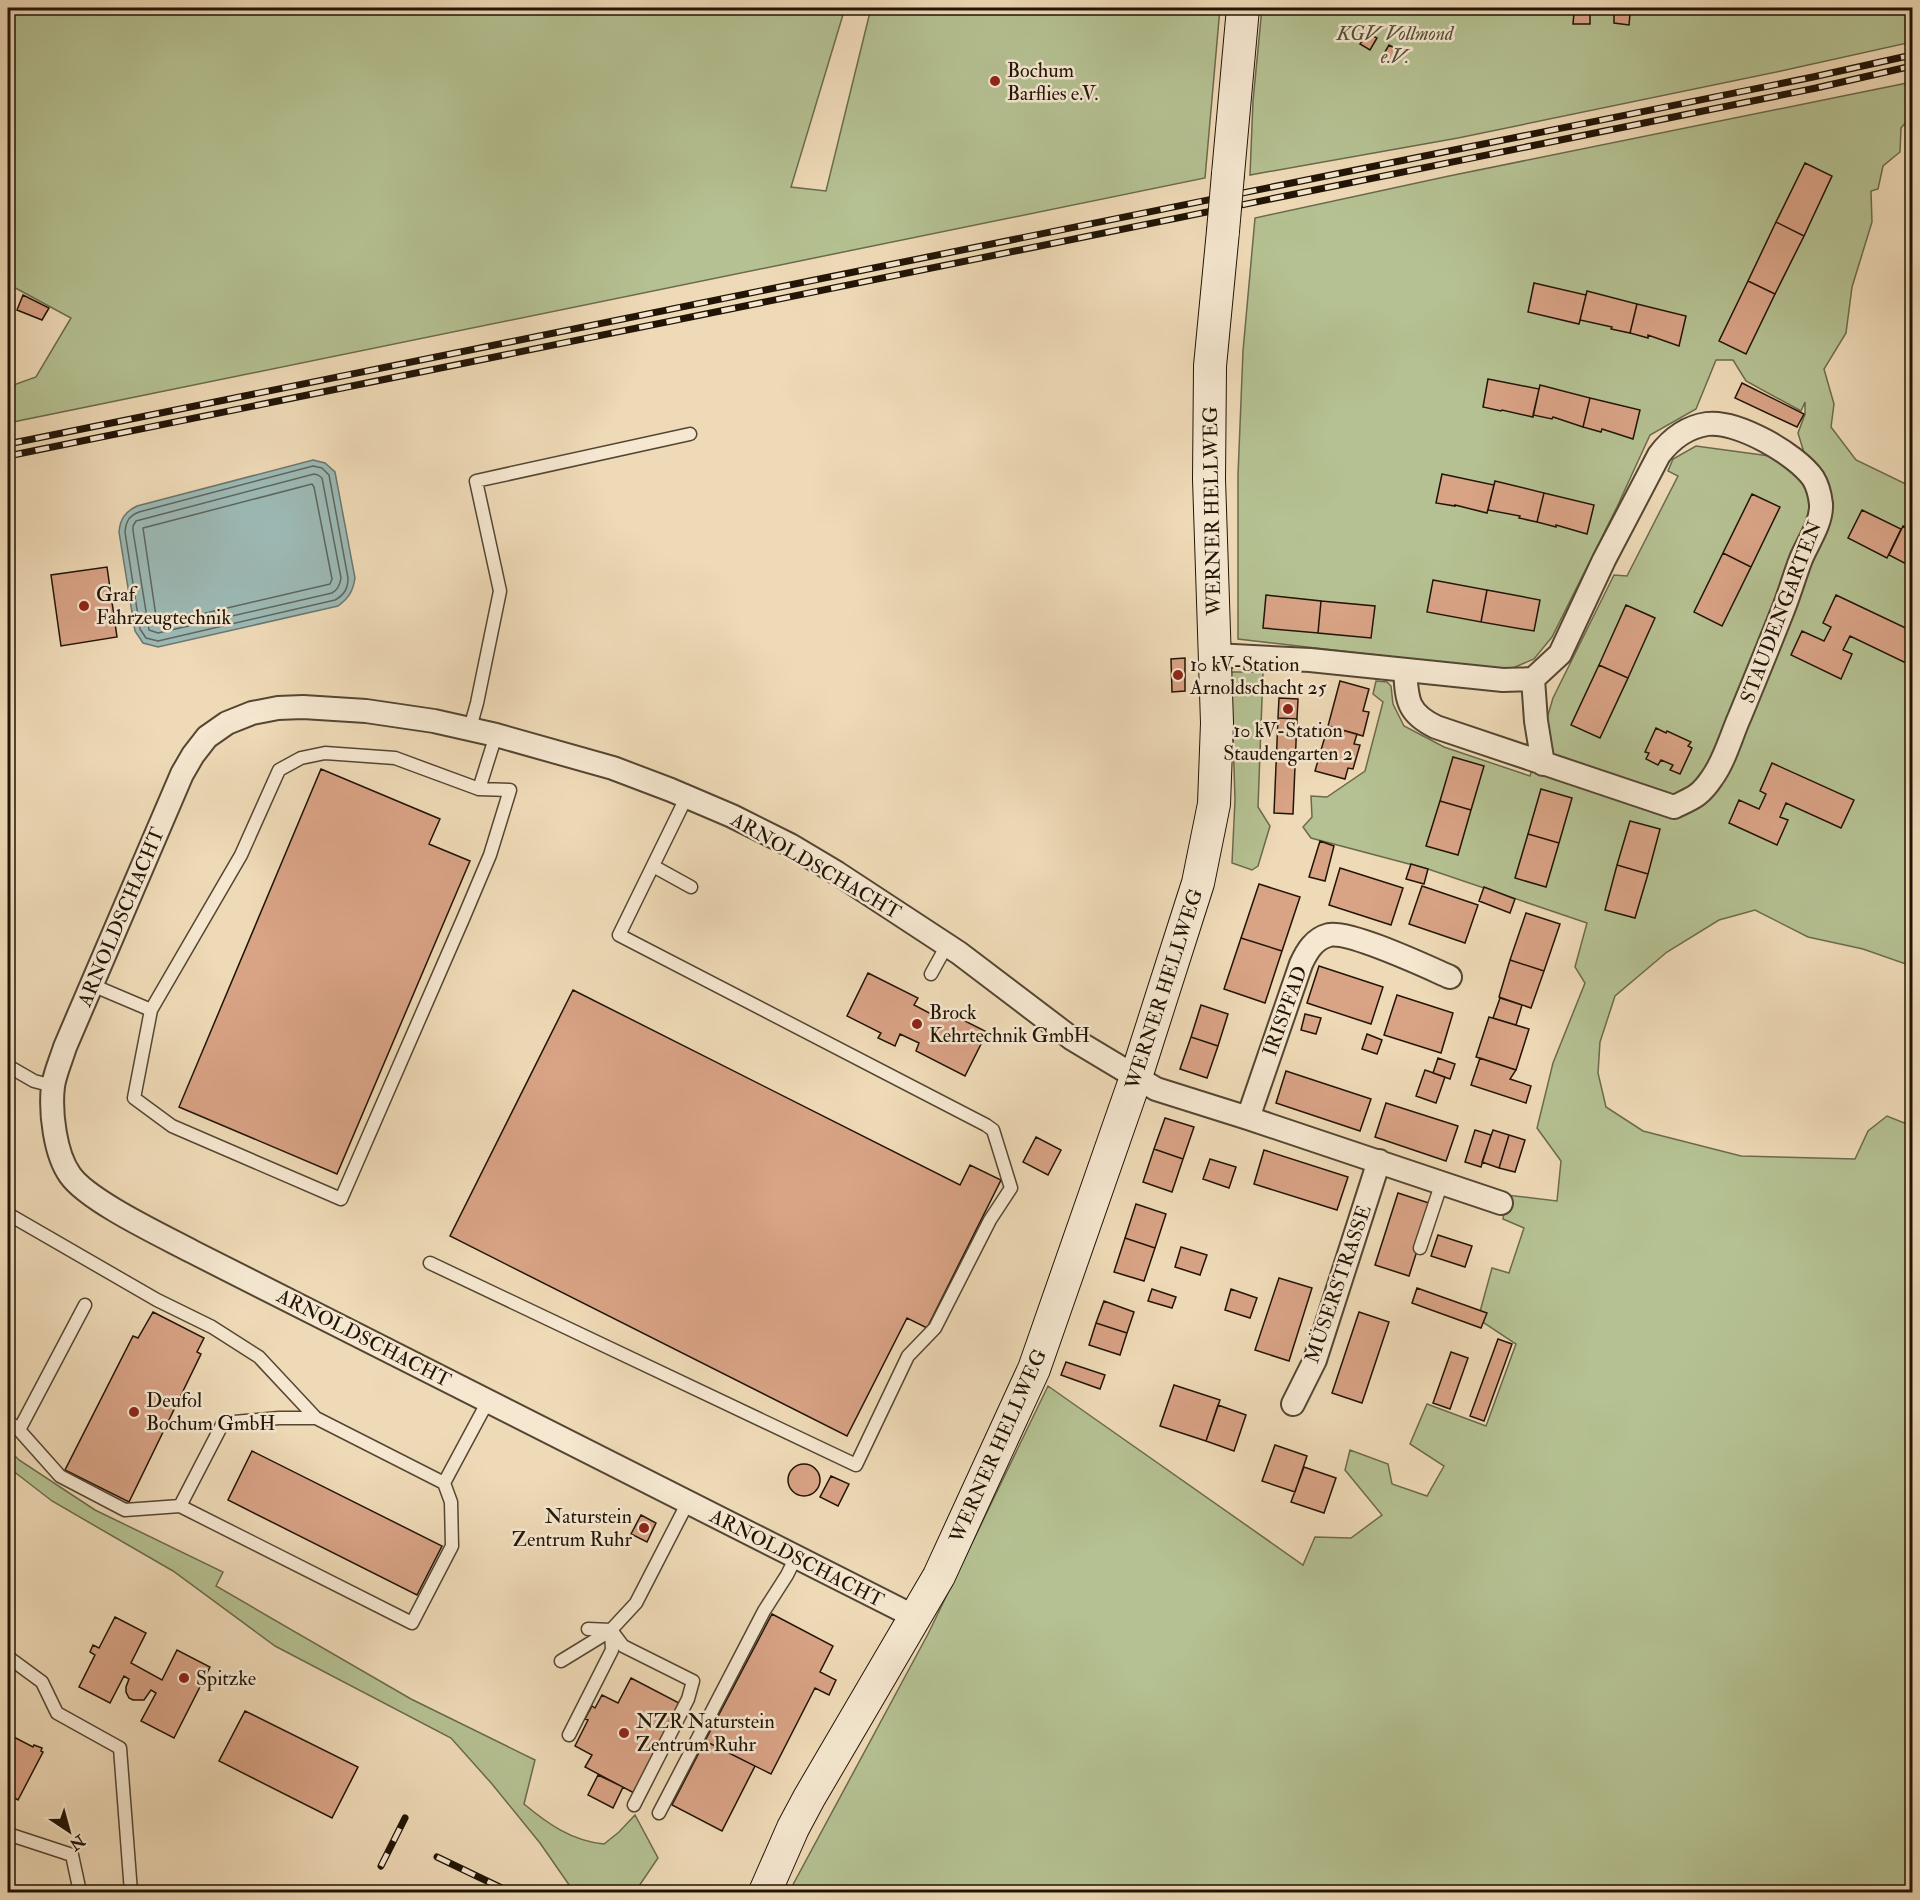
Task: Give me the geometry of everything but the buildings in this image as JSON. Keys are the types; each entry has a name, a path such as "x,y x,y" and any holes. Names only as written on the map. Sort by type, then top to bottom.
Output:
{"main road":[{"name":"WERNER HELLWEG","path":"765,1893 793,1828 809,1798 939,1576 1034,1369 1136,1077 1198,883 1212,822 1217,723 1209,479 1210,366 1243,8"}],"street":[{"name":"STAUDENGARTEN","path":"1405,670 1407,694 1414,713 1424,721 1543,764 1674,807 1700,795 1718,768 1816,528 1821,507 1815,480 1787,452 1743,430 1727,425 1710,424 1695,427 1680,434 1668,443 1659,455 1604,560 1560,654 1533,679"},
{"path":"1215,655 1310,660 1503,680 1533,679 1536,721 1543,764"},
{"name":"ARNOLDSCHACHT","path":"915,1617 155,1232 85,1190 70,1176 60,1156 52,1102 53,1086 65,1047 182,774 193,755 207,737 227,723 252,713 278,708 312,707 366,711 470,728 613,768 732,816 837,873 947,945 1062,1032 1136,1077"},
{"name":"IRISPFAD","path":"1248,1118 1308,947 1327,936 1342,934 1450,977"},
{"path":"1136,1077 1155,1089 1501,1203"},
{"name":"MÜSERSTRASSE","path":"1293,1404 1315,1359 1379,1161"}],"lane":[{"path":"470,728 500,591 476,481 690,434"},
{"path":"479,789 496,735"},
{"path":"325,753 395,758 479,789 510,790 490,855 341,1199 172,1126 134,1098 151,1010 241,855 279,770 301,758 325,753"},
{"path":"430,1263 856,1465 908,1356 935,1328 990,1220 1011,1188 993,1130 829,1042 620,935 687,796"},
{"path":"653,866 691,887"},
{"path":"931,975 947,945"},
{"path":"92,985 151,1010"},
{"path":"8,1066 34,1081 53,1086"},
{"path":"1420,1248 1442,1182"},
{"path":"8,1214 157,1300 212,1327 259,1357 316,1418 444,1483 451,1502 452,1546 412,1623 180,1506 125,1510 60,1476 19,1430 8,1421"},
{"path":"19,1430 85,1305"},
{"path":"444,1483 488,1401"},
{"path":"180,1506 223,1423 279,1418 316,1418"},
{"path":"561,1661 612,1630 636,1603 688,1502"},
{"path":"659,1813 764,1611 796,1557"},
{"path":"588,1629 612,1630"},
{"path":"569,1734 612,1650 612,1630"},
{"path":"612,1630 623,1646 693,1681 688,1699 634,1805"},
{"path":"8,1657 42,1682 57,1713 120,1748 131,1893"},
{"path":"8,1834 72,1855 80,1893"}],"green space":[{"path":"8,8 845,8 791,187 826,191 871,8 1220,8 1205,178 8,423 8,387 36,377 71,318 8,284"},
{"name":"KGV Vollmond e.V.","path":"1262,8 1912,8 1912,42 1458,138 1250,175 1253,101"},
{"path":"1912,82 1912,115 1901,128 1900,152 1883,166 1878,189 1871,191 1872,222 1852,287 1846,333 1824,369 1834,404 1831,427 1856,460 1912,487 1912,977 1906,964 1863,949 1808,937 1755,910 1719,920 1667,952 1615,996 1600,1042 1598,1073 1606,1107 1643,1131 1741,1156 1855,1159 1868,1131 1887,1116 1912,1126 1912,1892 789,1892 928,1634 1048,1386 1303,1565 1315,1537 1351,1538 1382,1515 1345,1470 1350,1450 1388,1464 1392,1484 1427,1496 1444,1466 1410,1444 1427,1404 1486,1426 1516,1344 1478,1319 1492,1268 1509,1273 1524,1228 1503,1219 1506,1195 1557,1201 1561,1161 1537,1128 1553,1063 1585,983 1575,967 1587,923 1428,869 1311,838 1303,827 1312,817 1311,796 1327,797 1365,771 1383,702 1373,694 1376,681 1387,682 1391,686 1393,704 1404,726 1444,747 1530,776 1553,698 1614,575 1627,576 1678,476 1668,471 1673,459 1696,446 1777,457 1808,466 1798,433 1805,414 1805,402 1801,411 1746,381 1733,360 1716,360 1696,409 1650,435 1552,637 1534,659 1508,670 1238,639 1238,475 1243,351 1255,218 1449,176"},
{"path":"1231,672 1263,672 1258,807 1270,826 1258,866 1252,870 1232,863 1235,800"},
{"path":"8,1449 19,1460 95,1510 223,1572 216,1586 411,1699 535,1760 524,1804 551,1825 581,1839 604,1844 635,1815 658,1858 635,1892 574,1892 540,1843 451,1738 275,1646 173,1571 52,1501 8,1467"}],"water":[{"path":"313,460 325,463 335,472 355,578 348,597 338,606 158,647 143,643 135,631 119,532 126,513 137,506"}],"railway":[{"path":"8,444 1912,55"},
{"path":"8,456 1816,88 1912,66"},
{"path":"381,1866 405,1818"},
{"path":"437,1857 510,1892"}],"place":[{"name":"Bochum Barflies e.V.","path":"995,81"},
{"name":"Graf Fahrzeugtechnik","path":"84,606"},
{"name":"10 kV-Station Arnoldschacht 25","path":"1178,675"},
{"name":"10 kV-Station Staudengarten 2","path":"1288,709"},
{"name":"Brock Kehrtechnik GmbH","path":"917,1024"},
{"name":"Deufol Bochum GmbH","path":"134,1412"},
{"name":"Naturstein Zentrum Ruhr","path":"644,1528"},
{"name":"Spitzke","path":"184,1678"},
{"name":"NZR Naturstein Zentrum Ruhr","path":"624,1733"}]}
